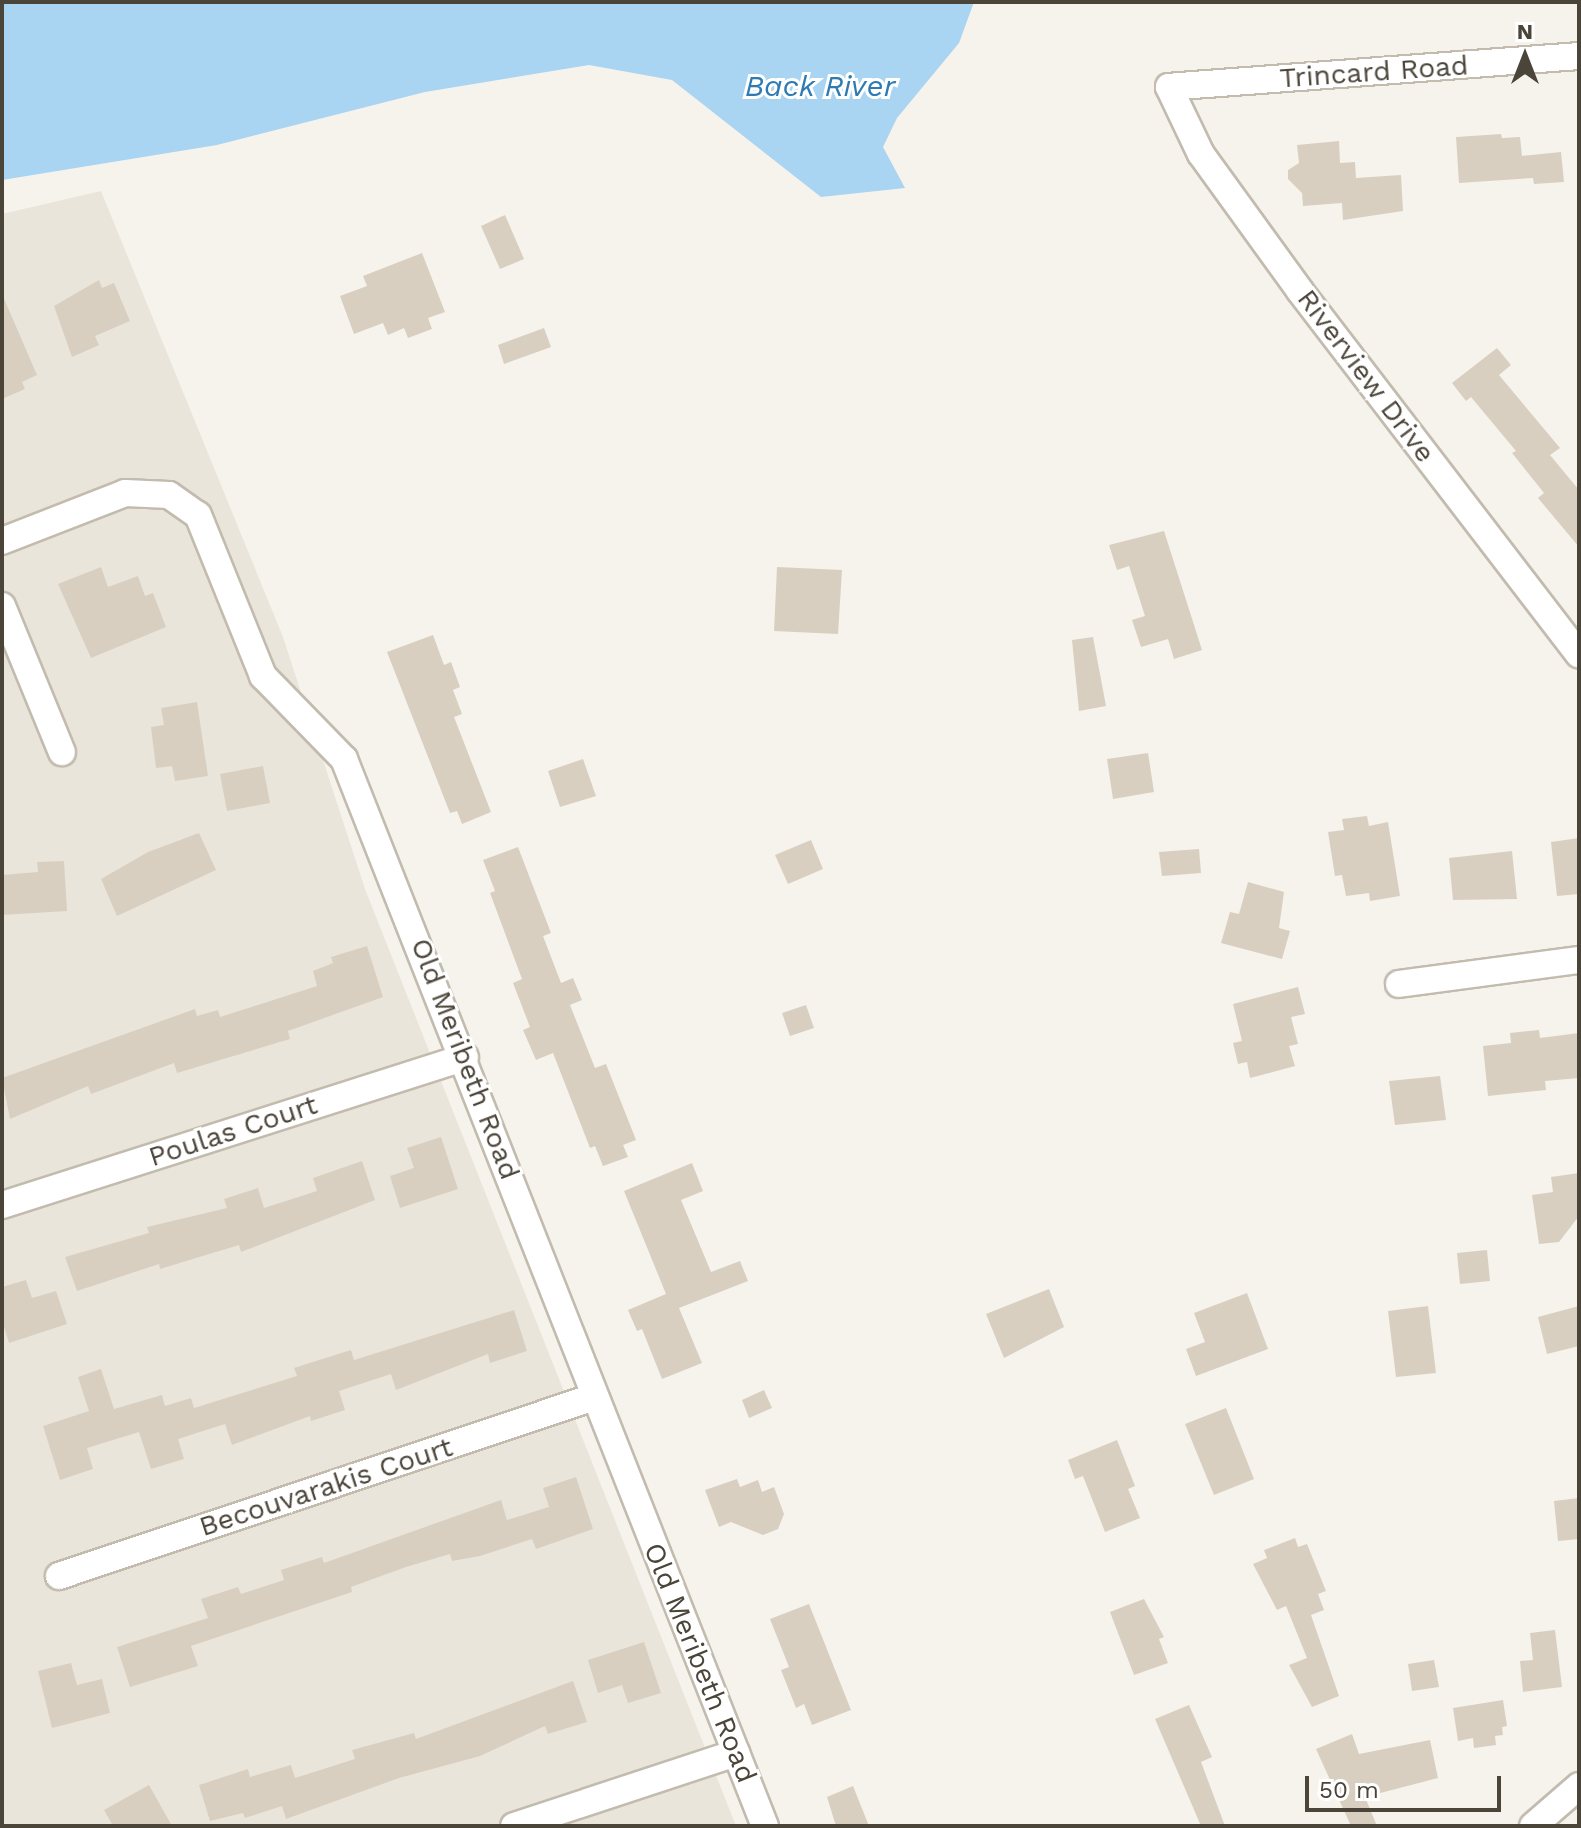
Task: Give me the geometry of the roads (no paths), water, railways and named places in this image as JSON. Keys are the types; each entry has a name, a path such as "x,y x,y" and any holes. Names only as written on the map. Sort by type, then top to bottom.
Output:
{"street":[{"name":"Trincard Road","path":"1169,87 1579,56"},
{"name":"Riverview Drive","path":"1169,87 1210,167 1579,654"},
{"name":"Old Meribeth Road","path":"2,541 125,493 169,495 198,515 263,676 344,759 465,1057 594,1397 765,1826"},
{"path":"2,606 62,752"},
{"path":"1399,984 1579,960"},
{"name":"Poulas Court","path":"2,1205 465,1057"},
{"name":"Becouvarakis Court","path":"59,1576 594,1397"},
{"path":"514,1826 736,1753"},
{"path":"1533,1826 1579,1786"}],"water":[{"name":"Back River","path":"2,2 974,2 959,43 897,118 883,147 905,188 821,197 672,80 589,65 425,92 217,145 2,180"}]}
